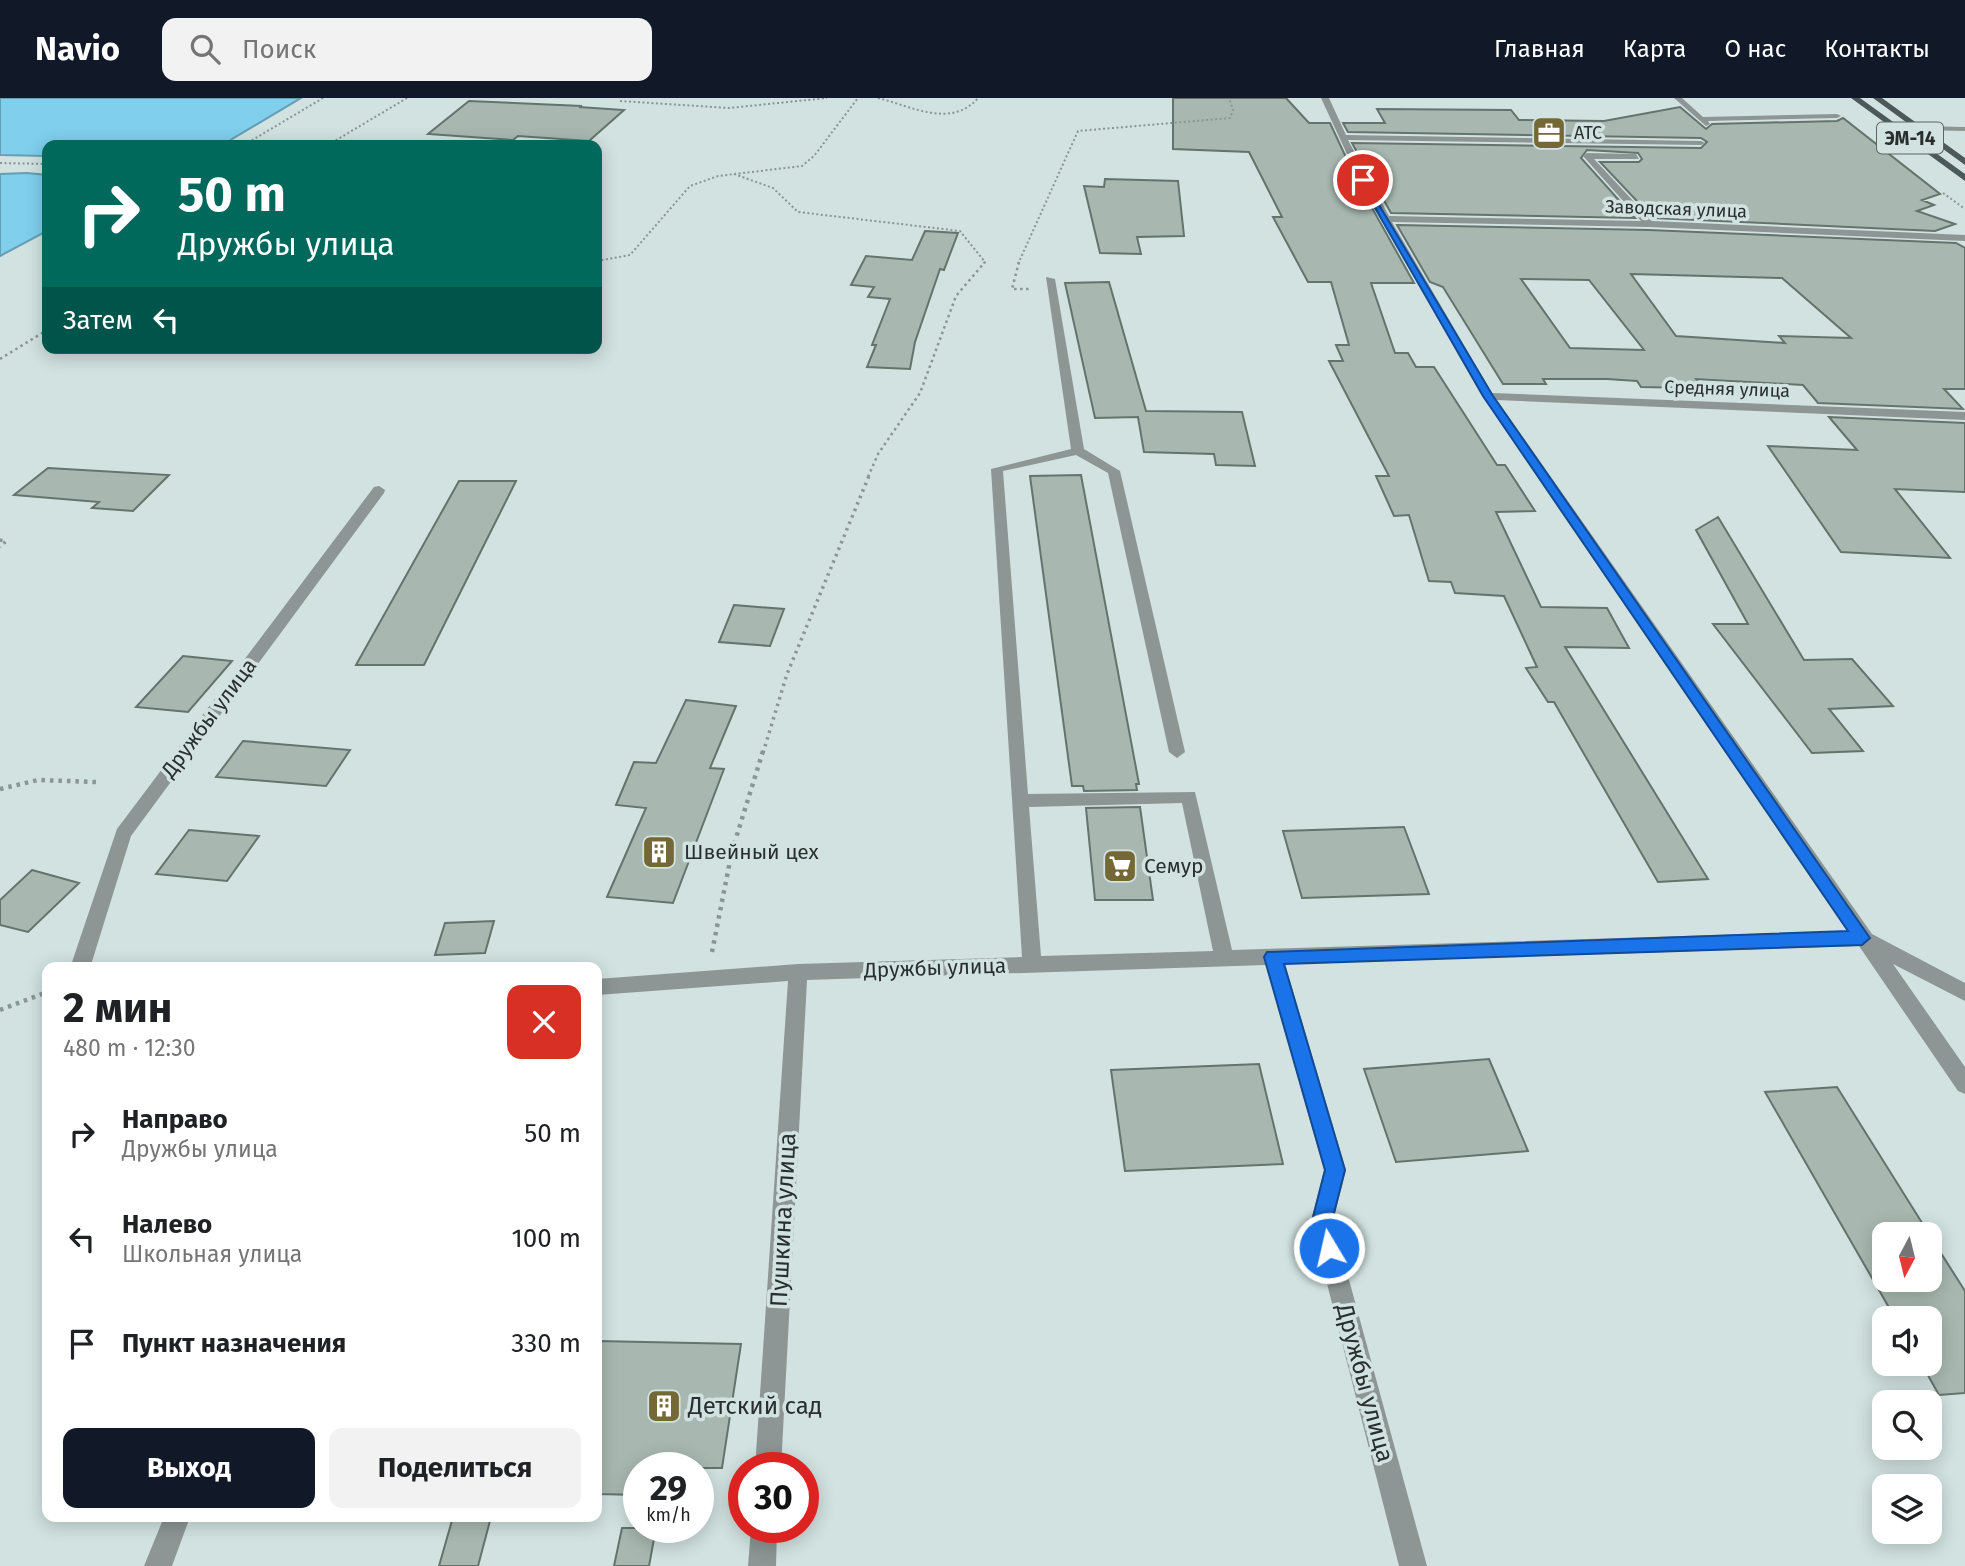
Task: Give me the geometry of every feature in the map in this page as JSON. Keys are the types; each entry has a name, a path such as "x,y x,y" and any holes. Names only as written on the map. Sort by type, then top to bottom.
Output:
{"main road":[{"name":"ЭМ-14","path":"1855,98 1965,178"},
{"name":"ЭМ-14","path":"1877,98 1965,162"}],"street":[{"path":"1325,98 1385,219 1488,396 1965,1084"},
{"path":"1678,98 1703,121 1837,116"},
{"path":"1919,128 1965,129"},
{"path":"1343,136 1701,143"},
{"path":"1636,158 1587,156 1648,223"},
{"name":"Заводская улица","path":"1385,219 1430,222 1648,223 1965,239"},
{"path":"1397,240 1430,222"},
{"path":"1051,284 1078,451"},
{"name":"Средняя улица","path":"1488,396 1965,416"},
{"path":"1032,965 997,469 1078,451 1114,471 1177,752"},
{"name":"Дружбы улица","path":"82,962 123,834 379,489"},
{"path":"1020,801 1189,796 1224,959"},
{"path":"1862,938 1965,993"},
{"name":"Дружбы улица","path":"602,987 798,972 1862,938"},
{"name":"Дружбы улица","path":"1273,957 1335,1170 1322,1221 1413,1566"},
{"name":"Пушкина улица","path":"769,1452 798,972"},
{"path":"158,1566 175,1522"},
{"path":"762,1566 763,1543"}],"path":[{"path":"252,140 323,98"},
{"path":"336,140 407,98"},
{"path":"620,101 729,108 827,98"},
{"path":"602,260 630,255 690,187 718,176 802,166 814,156 858,98"},
{"path":"878,98 936,114 967,110 978,98"},
{"path":"1051,284 1012,289 1016,268 1078,131 1230,118 1233,110 1229,98"},
{"path":"0,163 42,164"},
{"path":"711,979 712,942 732,851 787,674 878,454 920,393 956,296 985,262 960,231 798,212 773,188 734,174"},
{"path":"0,359 42,333"},
{"path":"0,540 6,541 0,547"},
{"path":"0,789 38,780 96,782"},
{"path":"0,1010 42,994"}],"water":[{"path":"0,98 301,98 230,140 42,140 42,156 0,155"},
{"path":"0,174 42,174 42,234 0,256"}],"building":[{"path":"1173,98 1286,98 1309,123 1330,123 1357,181 1414,283 1371,283 1395,353 1408,353 1416,367 1434,367 1497,465 1505,465 1535,511 1496,512 1541,607 1607,608 1629,648 1565,647 1708,879 1658,882 1554,702 1548,702 1526,668 1537,667 1504,596 1455,593 1451,582 1429,581 1409,515 1394,516 1376,476 1389,476 1329,361 1343,361 1336,345 1349,345 1331,282 1308,282 1273,217 1282,217 1249,152 1173,149"},
{"path":"469,101 624,110 590,140 518,136 513,140 428,134"},
{"path":"1680,107 1706,129 1712,124 1837,121 1843,118 1940,194 1922,200 1934,205 1917,211 1955,224 1935,231 1653,218 1600,162 1639,162 1642,159 1638,153 1587,150 1581,158 1635,218 1391,213 1352,143 1701,148 1707,142 1701,138 1348,132 1343,123 1385,123 1377,109 1511,110 1519,120 1604,121"},
{"path":"1105,179 1178,181 1184,236 1137,237 1141,254 1100,253 1084,186 1104,187"},
{"path":"1397,225 1649,230 1956,243 1965,248 1965,389 1944,389 1963,409 1818,403 1803,385 1696,379 1699,383 1686,383 1690,388 1641,387 1637,381 1607,379 1543,379 1546,384 1503,384 1443,287 1430,282","holes":["1631,274 1782,278 1851,338 1779,336 1785,343 1676,336","1521,279 1589,280 1644,350 1570,348"]},
{"path":"925,231 958,233 944,270 940,269 915,342 910,369 867,367 876,345 872,345 890,299 868,297 874,287 851,285 866,256 912,260"},
{"path":"1109,282 1146,411 1242,412 1255,466 1216,465 1214,454 1144,452 1138,417 1095,418 1065,283"},
{"path":"1829,417 1965,423 1965,492 1895,489 1950,558 1841,552 1768,446 1857,450"},
{"path":"48,468 169,475 133,511 92,508 99,502 14,495"},
{"path":"1081,475 1139,784 1136,784 1137,790 1084,791 1083,786 1072,786 1030,476"},
{"path":"459,481 516,481 424,665 356,665"},
{"path":"1718,517 1804,660 1852,659 1893,706 1829,709 1863,751 1812,753 1713,624 1748,624 1696,530"},
{"path":"734,605 784,609 770,646 719,642"},
{"path":"183,656 232,661 188,712 136,707"},
{"name":"Швейный цех","path":"686,700 736,706 710,768 724,769 673,903 607,897 646,808 616,805 634,762 656,763"},
{"path":"243,741 350,750 326,786 216,777"},
{"name":"Семур","path":"1140,807 1153,900 1095,900 1086,808"},
{"path":"1404,827 1429,894 1302,898 1283,831"},
{"path":"189,830 259,836 227,881 156,874"},
{"path":"32,870 79,883 28,932 0,925 0,900"},
{"path":"494,921 485,953 435,955 445,923"},
{"path":"1489,1059 1528,1151 1396,1162 1364,1069"},
{"path":"1259,1064 1283,1164 1125,1171 1111,1070"},
{"path":"1837,1087 1921,1222 1872,1222 1872,1278 1765,1092"},
{"path":"1942,1255 1965,1291 1965,1393 1942,1395 1942,1390 1936,1390 1928,1376 1942,1376 1942,1306 1888,1306 1880,1292 1942,1292"},
{"name":"Детский сад","path":"602,1341 741,1344 722,1468 714,1468 714,1452 623,1452 623,1495 602,1494"},
{"path":"452,1522 490,1522 478,1566 439,1566"},
{"path":"622,1528 623,1543 653,1543 649,1566 614,1566"}],"place":[{"name":"АТС","path":"1549,133"},
{"name":"Швейный цех","path":"659,852"},
{"name":"Семур","path":"1120,866"},
{"name":"Детский сад","path":"664,1406"}],"route":[{"path":"1329,1248 1322,1221 1335,1170 1273,957 1862,938 1488,396 1363,180"}]}
